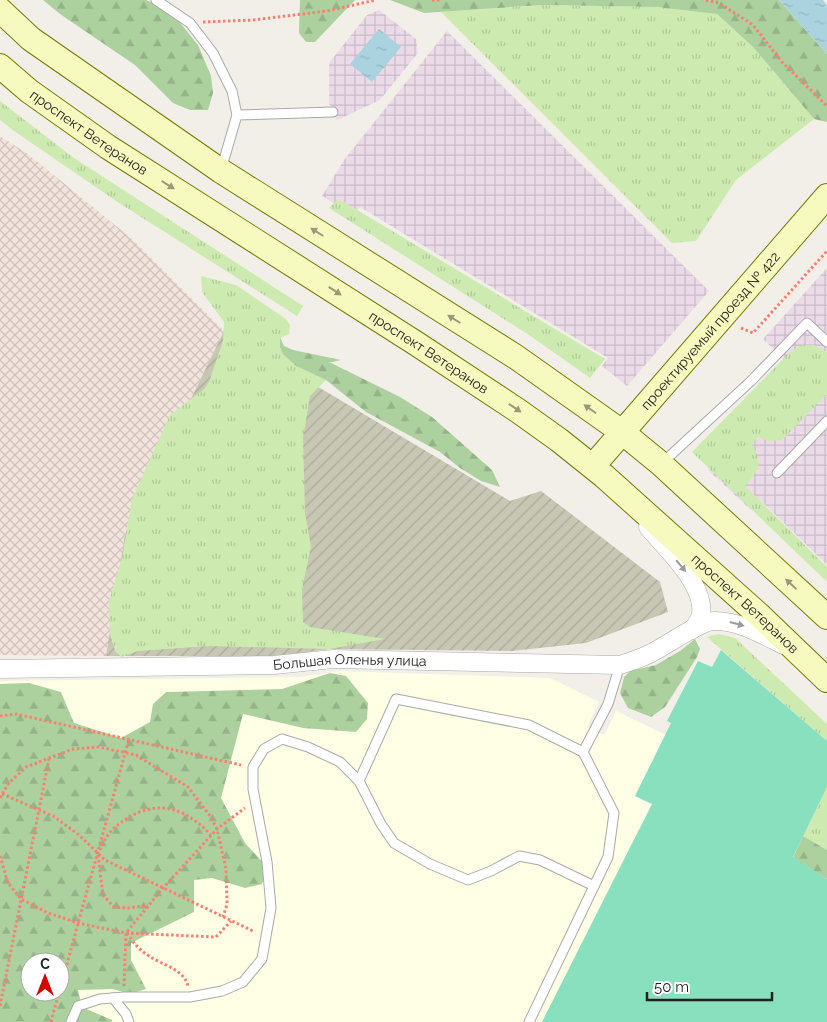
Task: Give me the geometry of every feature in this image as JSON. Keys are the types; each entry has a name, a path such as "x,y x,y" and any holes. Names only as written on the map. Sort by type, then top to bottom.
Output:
{"main road":[{"path":"0,10 31,39 221,171 516,358 622,432 661,464 827,617"},
{"name":"проспект Ветеранов","path":"0,66 30,91 108,148 517,410 599,471 759,615 827,680"},
{"name":"проектируемый проезд № 422","path":"599,471 622,432 827,196"}],"street":[{"path":"599,471 694,582 700,600 701,613 698,622 691,631"},
{"name":"Большая Оленья улица","path":"0,669 274,665 334,659 620,665 651,653 701,624 712,621 733,622 750,628 797,652"}],"lane":[{"path":"156,0 190,23 213,54 232,91 237,115 221,171"},
{"path":"237,115 334,112"},
{"path":"661,464 751,381 808,323 827,342"},
{"path":"777,473 826,423"},
{"path":"583,752 608,704 620,665"},
{"path":"359,780 396,699 529,725 583,752 614,813 608,857 529,1022"},
{"path":"71,1022 78,1006 100,999 190,997 222,991 243,982 262,959 271,908 267,862 252,789 253,767 264,749 282,739 308,747 340,762 359,780 381,824 394,842 430,864 468,880 491,871 519,856 540,860 594,886"},
{"path":"113,998 126,1014 129,1022"}],"path":[{"path":"190,23 271,18 327,11 376,0"},
{"path":"432,0 441,0"},
{"path":"706,0 719,3 753,24 782,62 827,106"},
{"path":"741,328 753,333 827,251"},
{"path":"0,716 16,714 253,767"},
{"path":"70,953 129,739"},
{"path":"0,798 8,784 26,767 74,749 99,747 136,755 188,787 210,816 217,829 226,869 227,904 223,917"},
{"path":"0,1006 50,759"},
{"path":"2,794 53,816 79,835 105,860 266,938"},
{"path":"124,997 126,933 163,888 211,835 255,800"},
{"path":"149,905 129,908 114,907 103,895 98,853 111,831 133,815 158,807 182,812 199,822 211,835"},
{"path":"0,856 8,883 22,899 48,913 78,923 126,933 216,937 231,921"},
{"path":"126,933 136,946 148,956 179,972 188,984 190,997"},
{"path":"51,1022 57,1002"}],"shaded area":[{"path":"379,10 416,39 418,53 380,100 337,120 329,103 329,63 367,15"},
{"path":"447,31 709,291 627,386 602,366 608,358 360,207 354,216 322,196 344,160"},
{"path":"0,136 28,154 132,239 224,331 125,534 106,656 0,655"},
{"path":"827,268 827,565 761,501 751,510 708,470 801,377 763,339"},
{"path":"224,331 510,501 541,491 660,582 668,612 586,643 512,651 329,649 277,656 106,656 125,534"},
{"path":"340,671 550,678 599,702 587,727 604,735 616,711 666,735 635,796 652,804 542,1022 0,1022 0,681 300,677"}],"green space":[{"path":"43,0 146,0 164,8 177,19 198,45 211,76 213,93 208,110 190,110 173,103 135,65 60,14"},
{"path":"300,0 355,0 315,42 306,42 299,33"},
{"path":"390,0 779,0 827,54 827,122 814,119 753,47 717,14 656,7 543,5 424,13"},
{"path":"543,5 656,7 717,14 753,47 814,119 736,180 696,241 672,243 441,12"},
{"path":"0,101 74,158 303,306 297,316 119,203 14,131 0,120"},
{"path":"337,200 344,202 605,359 590,378 529,335 329,208"},
{"path":"201,276 236,285 286,319 290,325 289,334 280,338 280,347 296,366 326,380 310,396 303,438 305,513 311,547 302,589 303,622 310,627 385,639 329,649 210,646 138,651 121,657 115,651 110,634 109,601 122,558 132,499 170,415 204,389 209,382 223,341 224,322 202,292"},
{"path":"280,337 284,346 293,350 341,360 328,363 400,397 432,417 492,470 500,487 481,481 460,468 440,452 366,412 326,380 296,366 283,354 280,347"},
{"path":"801,345 814,345 827,352 827,394 782,440 769,441 758,437 752,444 759,462 757,471 745,486 827,567 827,582 692,452 788,354"},
{"path":"719,634 735,638 827,724 827,741 707,637"},
{"path":"695,639 700,649 697,657 665,707 651,717 628,708 620,693 624,677 630,671 656,665 680,651"},
{"path":"721,650 827,741 827,787 793,857 827,879 827,1022 542,1022 652,804 635,796 671,723 667,721 698,661 712,667"},
{"path":"330,673 346,676 368,703 367,719 356,732 303,728 243,714 221,798 245,843 268,868 262,884 245,888 212,878 194,880 194,912 131,943 131,960 146,989 130,994 113,989 78,990 82,1007 112,1020 112,1022 0,1022 0,684 29,683 61,692 74,723 121,738 150,722 153,704 166,692 282,689"},
{"path":"827,787 827,850 803,836"},
{"path":"803,836 827,850 827,879 793,858"}],"water":[{"path":"779,0 823,0 827,5 827,54"},
{"path":"379,29 401,47 372,82 350,64"}]}
